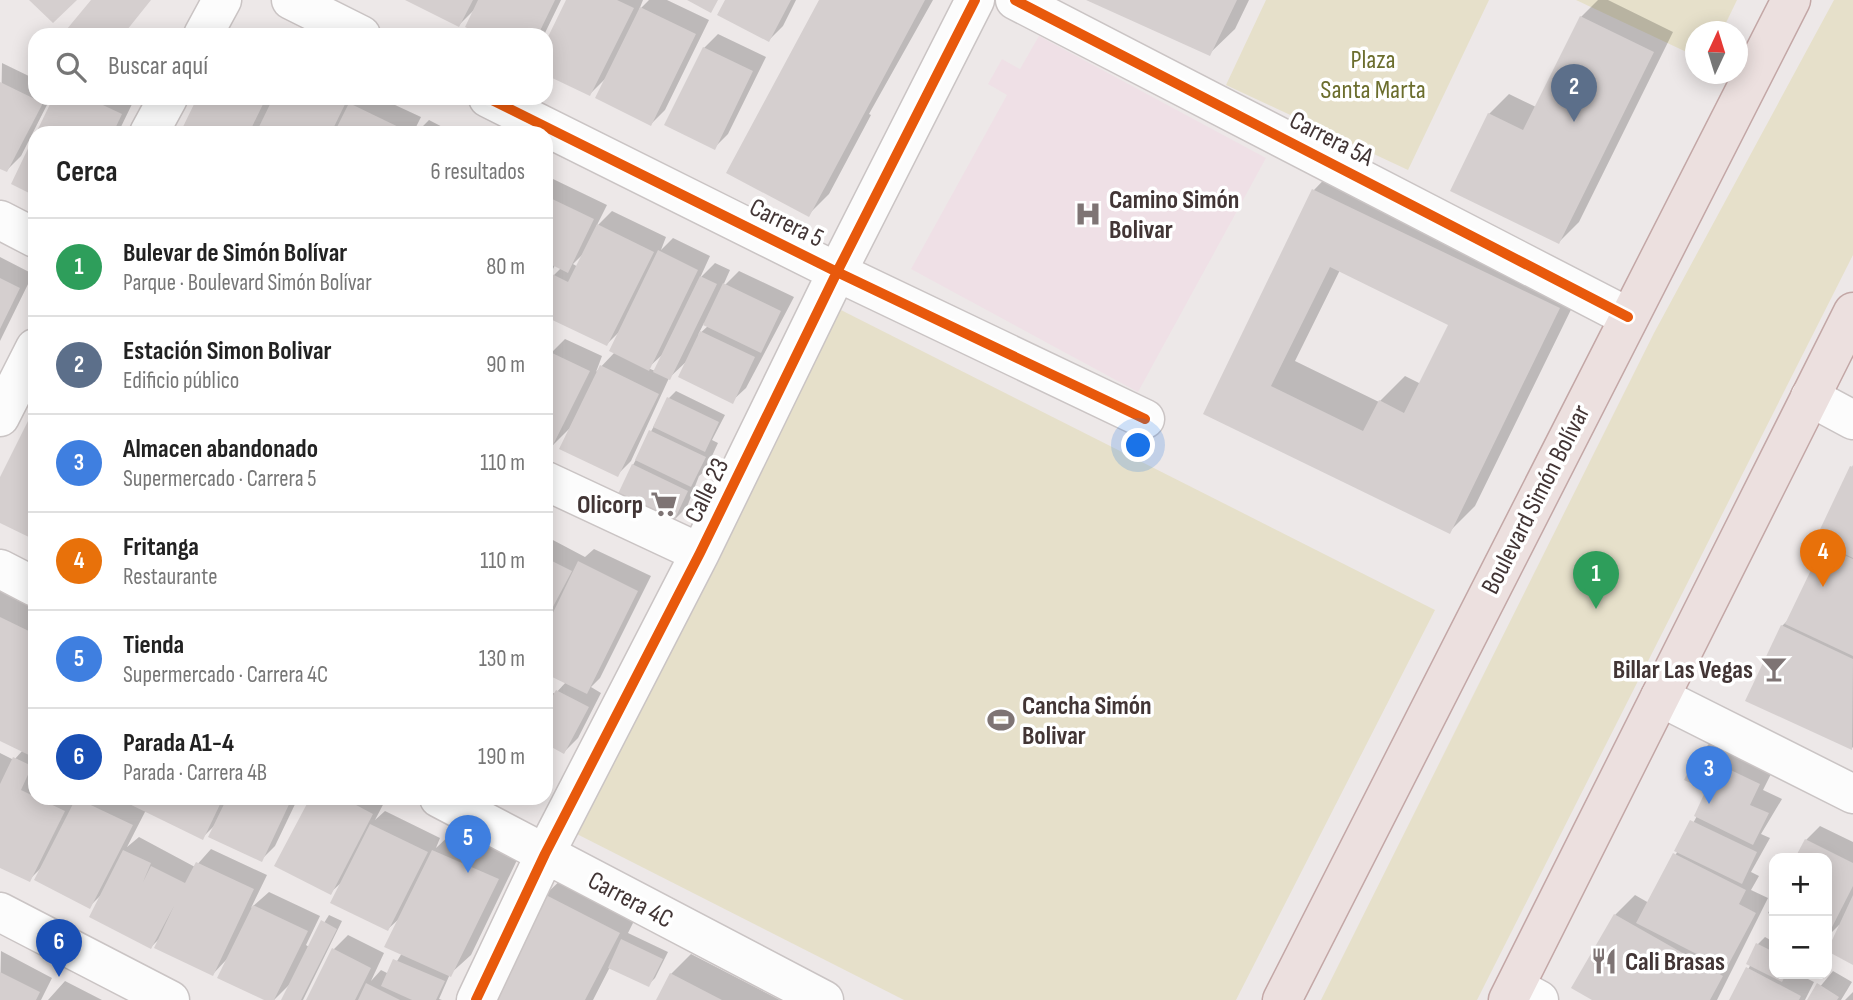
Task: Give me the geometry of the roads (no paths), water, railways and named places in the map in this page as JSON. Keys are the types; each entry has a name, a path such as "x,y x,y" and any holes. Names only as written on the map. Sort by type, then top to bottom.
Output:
{"highway":[{"name":"Boulevard Simón Bolívar","path":"1282,1000 1790,0"},
{"path":"1521,996 1660,697 1853,312"}],"street":[{"path":"207,28 222,0"},
{"path":"291,0 347,28"},
{"name":"Calle 23","path":"476,1000 545,853 700,553 837,272 975,0"},
{"name":"Carrera 5A","path":"1015,0 1628,317"},
{"path":"153,126 164,105"},
{"name":"Carrera 5","path":"502,105 544,126"},
{"name":"Carrera 5","path":"553,130 837,272 1145,419"},
{"path":"0,219 28,234"},
{"path":"0,417 28,362"},
{"path":"1810,397 1853,420"},
{"path":"553,484 700,553"},
{"path":"0,569 28,583"},
{"path":"1660,697 1853,794"},
{"name":"Carrera 4C","path":"452,805 824,1000"},
{"path":"0,912 170,1000"}],"place":[{"name":"Estación Simon Bolivar","path":"1574,122"},
{"name":"Camino Simón Bolivar","path":"1088,214"},
{"name":"Olicorp","path":"664,504"},
{"name":"Fritanga","path":"1823,587"},
{"name":"Bulevar de Simón Bolívar","path":"1596,609"},
{"name":"Billar Las Vegas","path":"1774,669"},
{"name":"Cancha Simón Bolivar","path":"1001,720"},
{"name":"Almacen abandonado","path":"1709,804"},
{"name":"Tienda","path":"468,873"},
{"name":"Cali Brasas","path":"1604,961"},
{"name":"Parada A1-4","path":"59,977"}],"park label":[{"name":"Plaza Santa Marta","path":"1373,74"}]}
